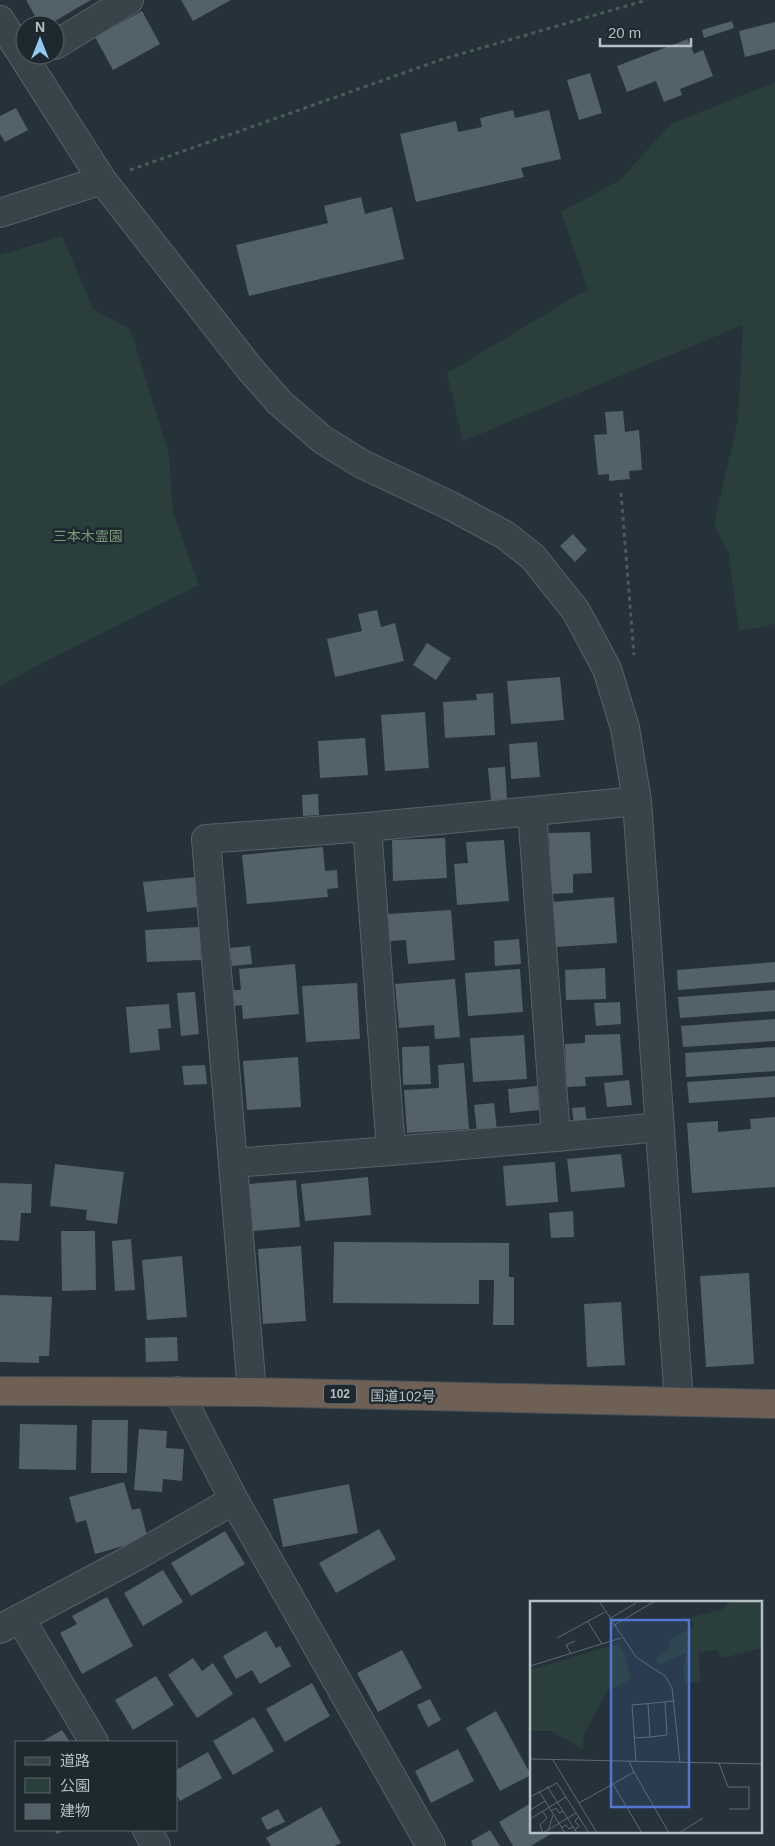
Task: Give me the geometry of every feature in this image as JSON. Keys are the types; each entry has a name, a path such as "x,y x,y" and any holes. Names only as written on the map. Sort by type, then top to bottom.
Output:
{"highway":[{"name":"国道102号","path":"0,1391 252,1392 775,1404"}],"street":[{"path":"65,39 129,0"},
{"path":"0,20 15,38"},
{"path":"36,65 102,180 250,369 280,403 322,440 362,464 449,504 497,531 534,558 576,611 607,669 624,728 637,801 679,1402"},
{"path":"0,213 102,180"},
{"path":"252,1392 206,839 367,827 637,801"},
{"path":"532,811 556,1137"},
{"path":"367,827 391,1151"},
{"path":"233,1163 660,1127"},
{"path":"178,1391 234,1500 431,1846"},
{"path":"93,1741 10,1623 133,1558 234,1500"},
{"path":"148,1831 156,1846"}],"path":[{"path":"102,180 443,59 647,0"},
{"path":"622,493 634,660"}],"green space":[{"path":"775,82 775,624 739,631 729,554 714,524 738,420 743,325 463,441 447,373 588,289 561,212 620,180 671,124"},
{"name":"三本木霊園","path":"62,236 93,309 130,329 169,454 173,513 199,585 0,686 0,255"}],"building":[{"path":"26,0 91,0 65,15 34,15"},
{"path":"181,0 231,0 193,21"},
{"path":"142,11 160,44 113,70 95,37"},
{"path":"732,21 734,28 704,38 702,30"},
{"path":"775,22 775,49 745,57 739,31"},
{"path":"688,39 694,54 703,50 713,76 680,89 682,95 664,102 656,81 627,92 617,66"},
{"path":"590,73 602,113 579,120 567,80"},
{"path":"16,108 28,130 5,142 0,134 0,116"},
{"path":"513,110 515,118 549,110 561,159 521,168 524,177 416,202 400,134 456,121 458,132 482,127 480,118"},
{"path":"361,197 365,214 392,207 404,259 249,296 236,245 328,223 324,206"},
{"path":"623,411 625,432 639,430 642,470 629,471 630,479 609,481 609,474 598,475 594,435 607,434 605,412"},
{"path":"573,534 587,550 575,562 560,546"},
{"path":"377,610 381,627 395,623 404,661 335,677 327,639 362,631 358,614"},
{"path":"427,643 451,658 436,680 413,665"},
{"path":"560,677 564,720 511,724 507,681"},
{"path":"493,693 495,735 445,738 443,702 477,700 476,694"},
{"path":"425,712 429,768 385,771 381,715"},
{"path":"365,738 368,775 320,778 318,741"},
{"path":"537,742 540,777 511,779 509,744"},
{"path":"505,767 507,799 491,800 488,768"},
{"path":"318,794 319,815 303,816 302,795"},
{"path":"590,832 592,873 573,874 573,893 552,894 549,833"},
{"path":"445,838 447,878 393,881 392,840"},
{"path":"504,840 509,901 457,905 454,864 468,863 466,842"},
{"path":"323,847 325,871 337,870 338,888 327,889 328,897 247,904 242,855"},
{"path":"195,877 198,907 147,912 143,882"},
{"path":"614,897 617,943 555,947 552,902"},
{"path":"451,910 455,960 408,964 406,940 390,941 388,914"},
{"path":"199,927 201,960 147,962 145,930"},
{"path":"519,939 521,964 495,966 494,941"},
{"path":"250,946 252,964 232,966 230,948"},
{"path":"775,962 775,982 678,990 677,970"},
{"path":"295,964 299,1014 243,1019 242,1005 235,1006 233,990 241,990 239,969"},
{"path":"605,968 606,999 566,1000 565,970"},
{"path":"520,969 523,1012 468,1016 465,973"},
{"path":"455,979 460,1037 435,1039 434,1025 399,1028 395,984"},
{"path":"357,983 360,1039 306,1042 302,986"},
{"path":"775,990 775,1011 680,1018 678,997"},
{"path":"195,992 199,1034 181,1036 177,993"},
{"path":"620,1002 621,1024 596,1026 594,1003"},
{"path":"169,1004 171,1028 158,1029 160,1050 130,1053 126,1007"},
{"path":"775,1019 775,1041 683,1047 681,1026"},
{"path":"620,1034 623,1075 585,1077 586,1086 567,1087 565,1044 585,1043 585,1035"},
{"path":"524,1035 527,1079 473,1082 470,1038"},
{"path":"429,1046 431,1084 403,1085 402,1047"},
{"path":"775,1047 775,1071 686,1077 685,1053"},
{"path":"298,1057 301,1107 247,1110 243,1061"},
{"path":"464,1063 469,1129 407,1133 404,1090 439,1088 438,1065"},
{"path":"205,1065 207,1084 184,1085 182,1066"},
{"path":"775,1076 775,1097 689,1103 687,1082"},
{"path":"629,1080 632,1105 607,1107 604,1083"},
{"path":"537,1086 539,1110 510,1113 508,1089"},
{"path":"494,1103 497,1130 477,1132 474,1105"},
{"path":"585,1107 587,1124 574,1125 572,1108"},
{"path":"775,1117 775,1187 692,1193 687,1123 718,1121 718,1132 751,1129 750,1119"},
{"path":"621,1154 625,1187 571,1192 567,1159"},
{"path":"555,1162 558,1202 506,1206 503,1166"},
{"path":"55,1164 124,1172 117,1224 86,1220 87,1210 50,1206"},
{"path":"368,1177 371,1215 305,1221 301,1184"},
{"path":"296,1180 300,1227 253,1231 249,1184"},
{"path":"0,1183 32,1184 31,1213 21,1213 19,1241 0,1240"},
{"path":"573,1211 574,1237 551,1238 549,1213"},
{"path":"61,1231 95,1231 96,1290 62,1291"},
{"path":"131,1239 135,1290 115,1291 112,1241"},
{"path":"334,1242 509,1243 509,1277 514,1277 514,1325 493,1325 494,1280 479,1280 479,1304 333,1303"},
{"path":"301,1246 306,1321 263,1324 258,1249"},
{"path":"182,1256 187,1317 147,1320 142,1260"},
{"path":"749,1273 754,1364 706,1367 700,1276"},
{"path":"0,1295 52,1297 49,1356 39,1356 39,1363 0,1362"},
{"path":"621,1302 625,1365 587,1367 584,1304"},
{"path":"177,1337 178,1361 146,1362 145,1338"},
{"path":"92,1420 128,1420 127,1473 91,1473"},
{"path":"20,1424 77,1425 76,1470 19,1469"},
{"path":"139,1429 167,1431 166,1448 184,1449 182,1481 163,1479 162,1492 134,1490"},
{"path":"124,1482 132,1510 140,1508 148,1539 95,1554 86,1520 76,1523 69,1497"},
{"path":"349,1484 358,1533 283,1547 273,1499"},
{"path":"379,1529 396,1559 336,1593 319,1563"},
{"path":"225,1531 245,1564 191,1596 171,1563"},
{"path":"163,1570 183,1602 143,1626 124,1593"},
{"path":"107,1597 133,1646 82,1674 60,1633 77,1624 72,1616"},
{"path":"266,1631 276,1648 280,1646 291,1666 260,1684 252,1670 236,1679 223,1656"},
{"path":"402,1650 422,1688 378,1712 357,1673"},
{"path":"193,1658 202,1671 213,1663 233,1694 197,1718 168,1675"},
{"path":"156,1676 174,1705 133,1730 115,1700"},
{"path":"312,1683 330,1716 285,1742 266,1709"},
{"path":"430,1699 441,1720 428,1727 417,1705"},
{"path":"496,1711 530,1776 500,1791 466,1728"},
{"path":"254,1717 274,1751 233,1775 213,1741"},
{"path":"62,1730 69,1741 43,1741"},
{"path":"458,1749 474,1781 431,1803 415,1771"},
{"path":"208,1752 222,1778 180,1801 178,1798 178,1769"},
{"path":"530,1804 530,1834 551,1834 531,1846 513,1846 499,1822"},
{"path":"321,1807 341,1843 335,1846 271,1846 266,1838"},
{"path":"278,1809 285,1822 267,1830 261,1818"},
{"path":"490,1830 500,1846 473,1846 471,1841"}]}
